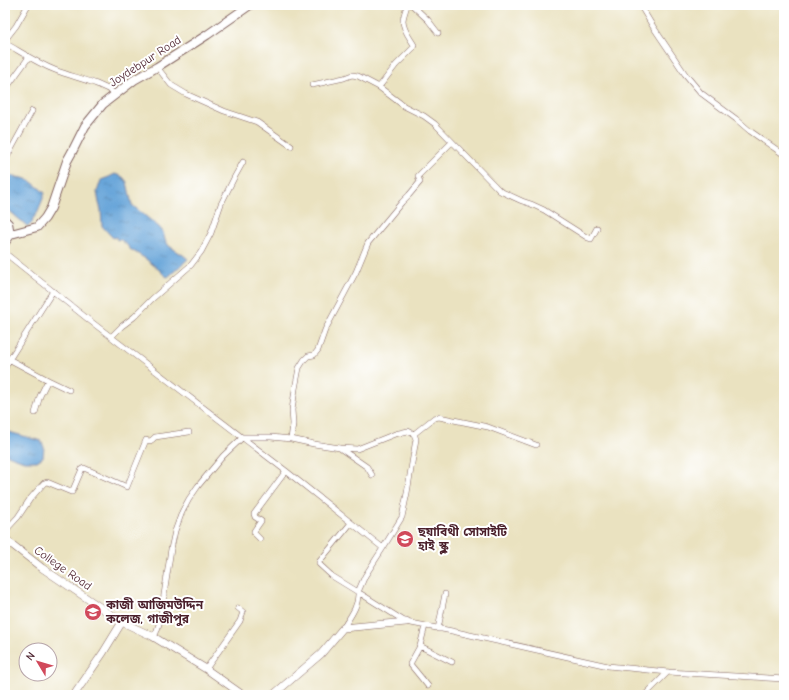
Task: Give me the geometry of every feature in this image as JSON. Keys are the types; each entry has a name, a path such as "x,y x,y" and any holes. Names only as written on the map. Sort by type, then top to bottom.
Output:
{"main road":[{"name":"Joydebpur Road","path":"11,234 37,228 45,218 51,208 67,161 85,126 104,104 134,80 207,35 250,5"},
{"path":"5,242 11,234"},
{"name":"College Road","path":"5,539 42,568 122,622 152,636 206,669 243,695"},
{"path":"74,695 122,622"},
{"path":"273,695 321,654 343,628 406,622"}],"street":[{"path":"28,5 5,41 29,57 52,69 94,82 116,94"},
{"path":"379,87 396,65 413,48 414,45 403,25 407,5"},
{"path":"412,5 428,20 438,33"},
{"path":"640,5 685,74 698,89 750,131 783,154"},
{"path":"5,90 29,57"},
{"path":"157,67 171,85 186,94 224,111 257,122 291,146"},
{"path":"312,85 352,75 358,76 379,87 404,106 424,116 435,124 500,191 544,210 588,238 591,239 597,228"},
{"path":"5,163 32,111"},
{"path":"291,439 293,424 292,410 299,368 308,356 314,355 318,350 324,330 356,272 368,243 420,182 418,176 452,142"},
{"path":"112,336 122,326 134,318 152,299 191,265 201,252 211,233 221,204 243,162"},
{"path":"5,219 9,223 11,234"},
{"path":"5,253 243,437 383,548"},
{"path":"5,368 7,358 53,291"},
{"path":"7,358 69,390"},
{"path":"35,413 40,396 48,380"},
{"path":"414,434 434,418 439,417 488,427 536,444"},
{"path":"152,636 156,633 160,621 170,549 182,512 198,486 223,456 243,437 291,439 340,448 357,449 395,434 408,431 414,434 416,439 402,517 365,576 358,592 357,604 343,628"},
{"path":"5,531 18,517 30,499 44,483 47,482 72,492 82,469 84,468 127,487 146,441 154,440 155,437 189,432"},
{"path":"340,448 367,467 372,475"},
{"path":"260,539 254,532 261,521 255,517 254,514 286,471"},
{"path":"351,523 319,562 319,564 332,576 406,622 608,666 668,672 784,679"},
{"path":"438,629 445,594"},
{"path":"206,669 240,621 243,612 238,608"},
{"path":"425,626 420,646 410,664 428,686"},
{"path":"420,646 452,662"},
{"path":"645,695 668,672"}],"water":[{"path":"115,174 123,177 127,182 132,205 159,227 163,232 165,240 169,246 188,259 168,277 146,259 130,249 120,239 117,240 116,237 113,238 102,226 101,210 97,192 101,180"},
{"path":"10,175 29,180 45,193 38,212 30,225 27,226 5,207 5,177 9,177"},
{"path":"9,432 41,441 44,447 43,457 37,461 24,461 5,454 5,437"}],"place":[{"name":"ছয়াবিথী সোসাইটি হাই স্কুল","path":"405,539"},
{"name":"কাজী আজিমউদ্দিন কলেজ, গাজীপুর","path":"93,612"}]}
